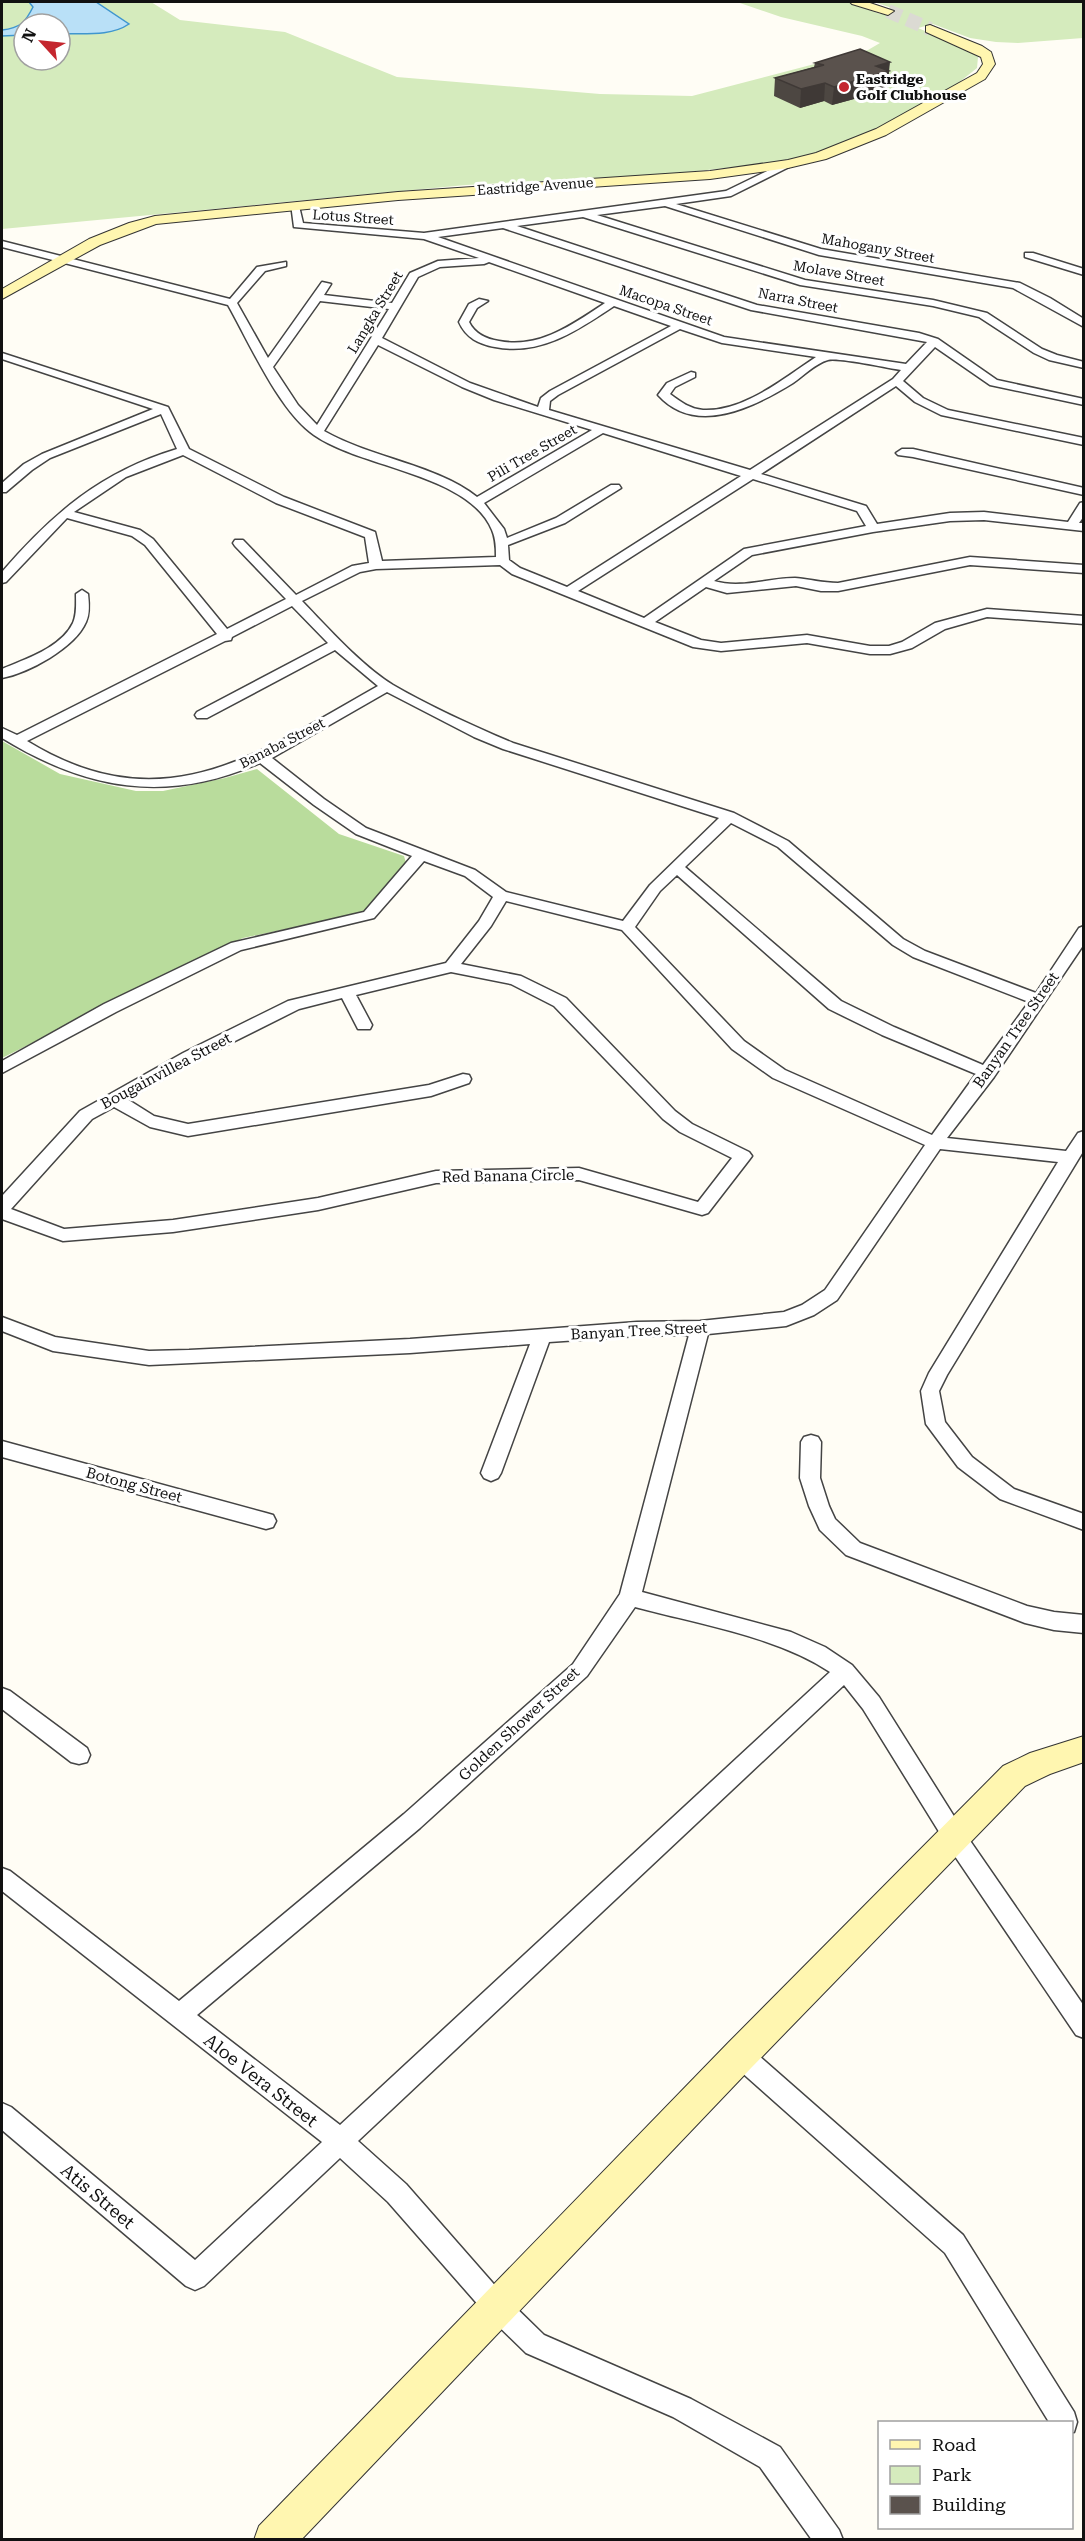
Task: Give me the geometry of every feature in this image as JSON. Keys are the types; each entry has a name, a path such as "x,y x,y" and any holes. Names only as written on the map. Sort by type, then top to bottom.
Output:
{"street":[{"path":"856,2 888,11"},
{"name":"Eastridge Avenue","path":"2,296 103,236 128,226 165,219 462,191 710,175 788,164 821,156 881,132 981,76 989,64 987,55 930,29"},
{"path":"424,236 728,194 788,164"},
{"path":"710,175 728,194"},
{"name":"Mahogany Street","path":"664,203 819,252 1016,285 1046,300 1083,324"},
{"name":"Lotus Street","path":"294,207 298,225 424,236"},
{"name":"Molave Street","path":"584,214 804,283 933,303 983,315 1038,351 1053,358 1083,365"},
{"name":"Narra Street","path":"503,225 755,308 915,335 934,341 994,383 1083,402"},
{"name":"Macopa Street","path":"424,236 737,343 908,368"},
{"path":"2,244 232,303 299,414 318,432 368,457 443,482 477,502 487,510 498,530 502,561"},
{"path":"1029,255 1083,272"},
{"name":"Langka Street","path":"318,432 407,283 424,269 438,264 492,261"},
{"path":"232,303 261,269 282,264"},
{"path":"268,365 326,284"},
{"path":"316,297 394,306"},
{"path":"483,301 473,306 464,322 469,333 486,342 506,348 527,347 556,339 613,302"},
{"path":"543,412 545,400 554,393 680,325"},
{"path":"375,339 465,385 543,412 862,509 873,528"},
{"path":"568,592 897,381 934,341"},
{"path":"2,356 164,409 184,451 280,500 370,535 376,565"},
{"path":"691,375 671,385 664,395 674,404 690,410 722,412 747,405 826,356"},
{"path":"897,381 909,394 928,407 945,414 1083,442"},
{"path":"2,489 28,467 46,456 164,409"},
{"name":"Pili Tree Street","path":"477,502 602,429"},
{"path":"2,579 26,551 103,485 149,461 184,451"},
{"path":"902,453 913,453 1083,492"},
{"path":"501,543 540,532 615,488"},
{"path":"645,623 748,552 873,528 950,517 984,516 1077,526 1083,506"},
{"path":"67,514 136,533 149,542 226,637"},
{"path":"239,543 268,576 296,600 336,644 387,687 479,734 508,746 729,816 783,844 898,942 919,954 1039,1000"},
{"path":"16,741 226,637 356,569 376,565 502,561 516,571 698,644 721,647 807,639 880,650 907,645 940,626 987,613 1083,620"},
{"path":"705,583 727,589 796,582 821,587 838,587 970,561 1083,569"},
{"path":"2,674 50,651 71,636 81,620 82,594"},
{"path":"202,715 336,644"},
{"name":"Banaba Street","path":"2,732 52,762 90,776 130,783 176,782 221,773 262,757 387,687"},
{"path":"262,757 361,831 470,873 480,879 489,889 501,895 627,927 738,1045 779,1074 935,1143 1070,1157"},
{"path":"627,927 655,888 729,816"},
{"path":"2,1068 110,1008 236,946 369,915 421,855"},
{"path":"676,867 835,1005 888,1031 988,1073"},
{"path":"451,967 486,923 501,895"},
{"name":"Banyan Tree Street","path":"2,1324 52,1344 149,1358 410,1346 637,1329 700,1328 786,1319 808,1310 831,1295 935,1143 1039,1000 1083,931"},
{"name":"Bougainvillea Street","path":"2,1210 86,1115 113,1098 294,1005 451,967"},
{"name":"Red Banana Circle","path":"2,1210 63,1235 173,1226 307,1205 436,1177 579,1174 702,1209 743,1156 686,1128 669,1115 560,1002 515,980 451,967"},
{"path":"347,993 364,1025"},
{"path":"113,1098 143,1119 160,1126 188,1130 431,1090 464,1079"},
{"path":"1083,1137 938,1373 930,1391 936,1424 965,1462 1007,1494 1083,1522"},
{"name":"Golden Shower Street","path":"180,2015 412,1821 580,1670 630,1597 700,1328"},
{"path":"491,1473 542,1336"},
{"path":"811,1442 810,1478 819,1506 827,1524 853,1549 1025,1614 1083,1624"},
{"name":"Botong Street","path":"2,1449 266,1521"},
{"path":"630,1597 784,1638 818,1653 845,1671 871,1703 954,1836 1083,2027"},
{"path":"340,2141 533,1964 845,1671"},
{"path":"2,1697 79,1755"},
{"path":"273,2540 740,2055 1014,1776 1041,1762 1083,1749"},
{"name":"Aloe Vera Street","path":"2,1878 340,2141 398,2193 497,2307 535,2344 682,2408 770,2457 829,2540"},
{"path":"740,2055 954,2244 1063,2421"},
{"name":"Atis Street","path":"2,2115 195,2277 340,2141"}],"green space":[{"path":"2,2 151,2 180,20 285,32 397,77 600,94 692,96 868,50 880,43 862,36 781,17 737,2 849,2 880,14 895,9 874,2 1083,2 1083,38 1018,43 996,42 970,38 933,24 918,28 967,49 978,57 977,68 947,92 869,133 813,155 780,162 671,174 466,185 2,229"},
{"path":"2,741 60,774 136,791 163,791 257,769 339,834 404,856 406,863 366,912 243,938 2,1058"}],"water":[{"path":"29,2 96,2 129,24 105,33 72,34 72,12 30,12 33,7"},
{"path":"12,28 12,36 2,36 2,30"}],"building":[{"path":"860,49 890,62 876,66 889,71 834,87 825,83 801,89 775,78 824,65 815,63"}],"tunnel":[{"path":"888,11 930,29"}],"place":[{"name":"Eastridge Golf Clubhouse","path":"844,87"}]}
